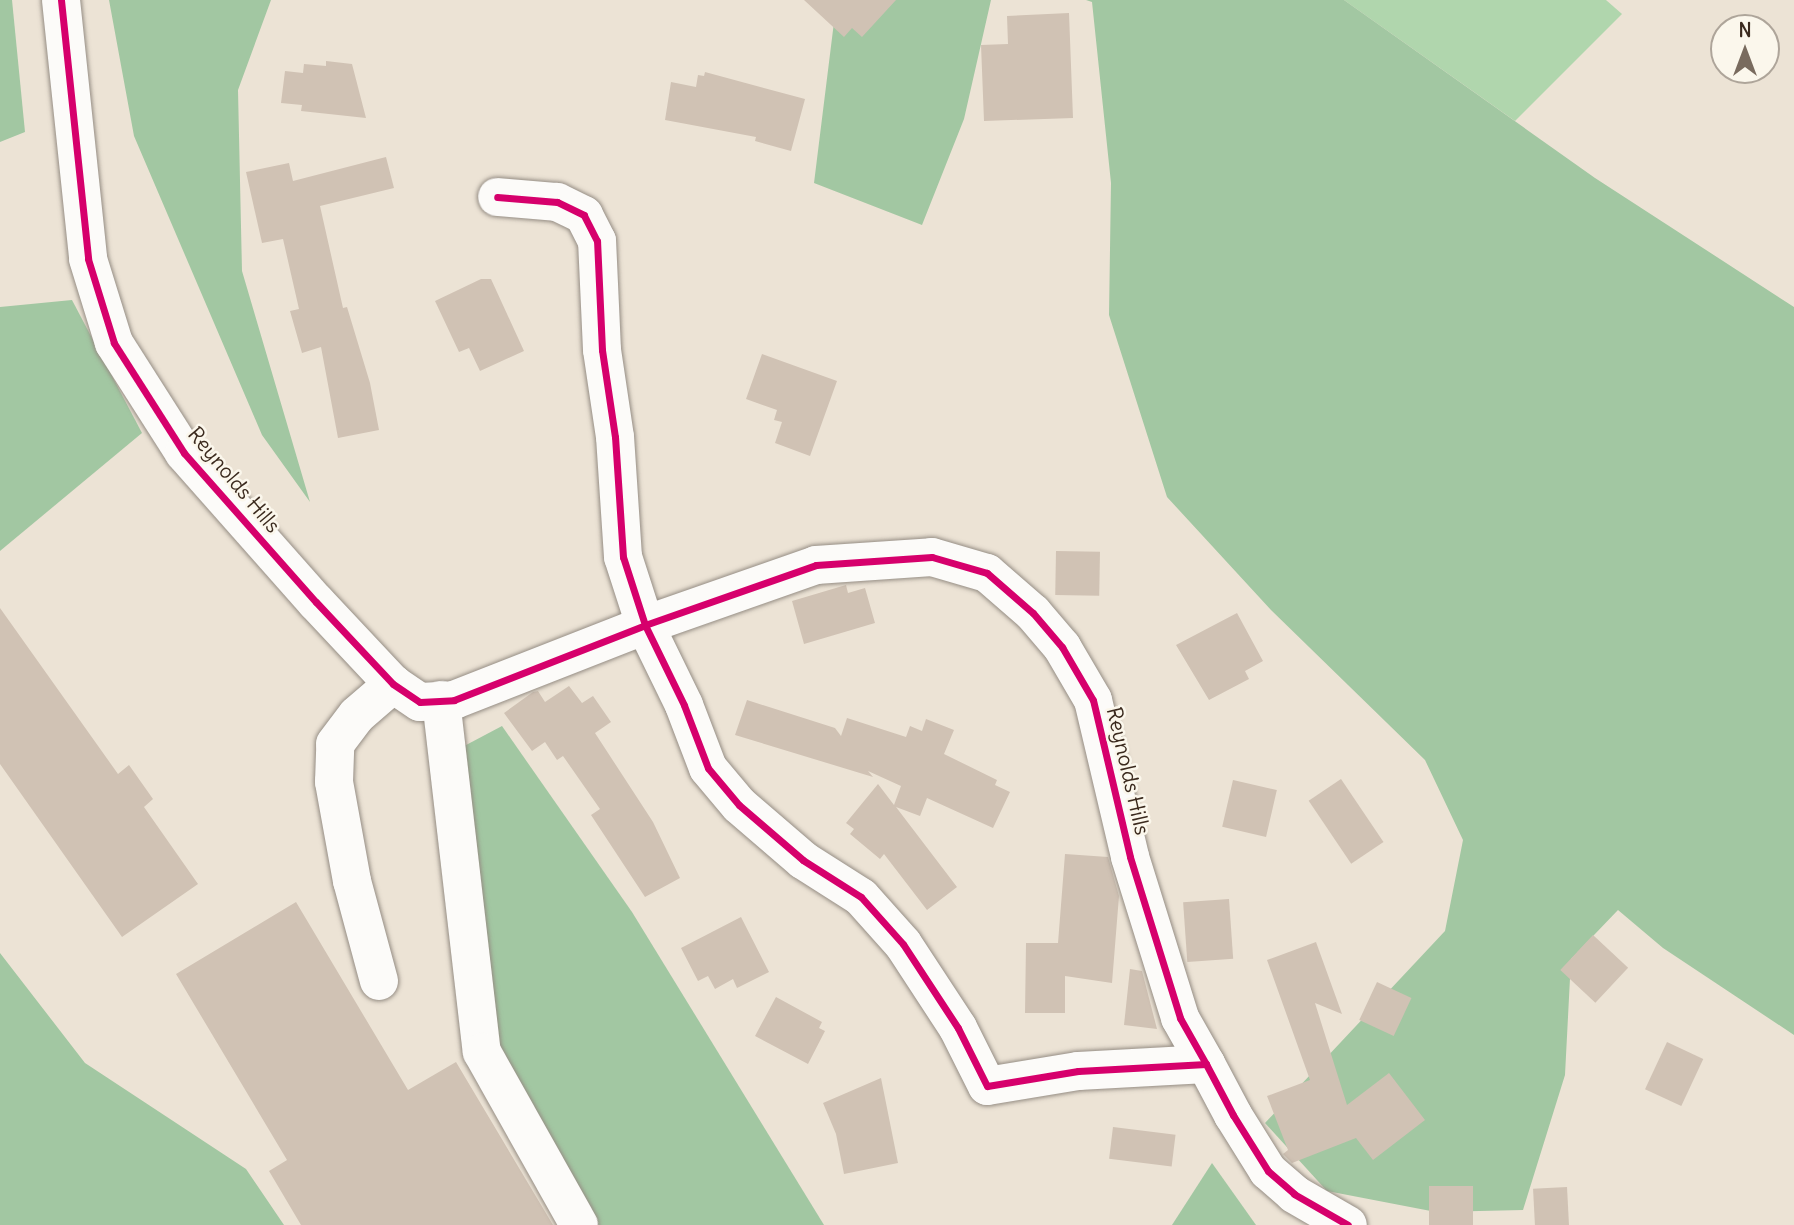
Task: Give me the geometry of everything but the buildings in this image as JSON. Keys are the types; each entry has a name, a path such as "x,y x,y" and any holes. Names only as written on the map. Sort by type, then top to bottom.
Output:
{"street":[{"name":"Reynolds Hills","path":"61,0 88,259 114,343 184,453 393,684 420,702 454,699 645,625 816,565 932,557 988,573 1062,647 1093,699 1130,858 1180,1018 1268,1171 1294,1194 1349,1225"},
{"path":"497,197 557,202 584,215 597,242 602,350 615,437 623,557 645,625 684,705 708,768 739,805 803,860 861,897 903,944 958,1028 988,1087 1077,1071 1206,1064"},
{"path":"379,981 352,881 334,782 335,744 357,715 393,684"},
{"path":"442,700 482,1052 579,1225"}],"green space":[{"path":"0,0 12,0 25,132 0,142"},
{"path":"109,0 271,0 238,90 242,271 310,502 262,435 134,136"},
{"path":"828,0 991,0 964,119 922,225 814,183 834,22"},
{"path":"1086,0 1344,0 1595,178 1794,307 1794,1035 1663,948 1618,910 1571,959 1565,1075 1523,1210 1436,1212 1327,1191 1265,1123 1445,931 1463,840 1425,760 1271,610 1167,497 1109,315 1111,183 1092,2"},
{"path":"1344,0 1606,0 1622,14 1515,121"},
{"path":"72,300 142,433 0,551 0,307"},
{"path":"502,726 632,912 824,1225 583,1225 470,989 434,762"},
{"path":"0,953 85,1063 246,1169 284,1225 0,1225"},
{"path":"1212,1163 1256,1225 1172,1225"}],"cycle path":[{"path":"61,0 88,259 114,343 184,453 393,684 420,702 454,700 645,625 623,557 615,437 602,350 597,241 584,215 557,202 497,197"},
{"path":"1206,1064 1078,1071 987,1086 958,1028 903,944 861,897 803,860 739,805 708,768 684,705 645,625 816,565 932,557 987,573 1033,613 1062,647 1093,700 1130,857 1180,1018 1206,1064 1233,1115 1268,1171 1294,1194 1348,1225"}]}
